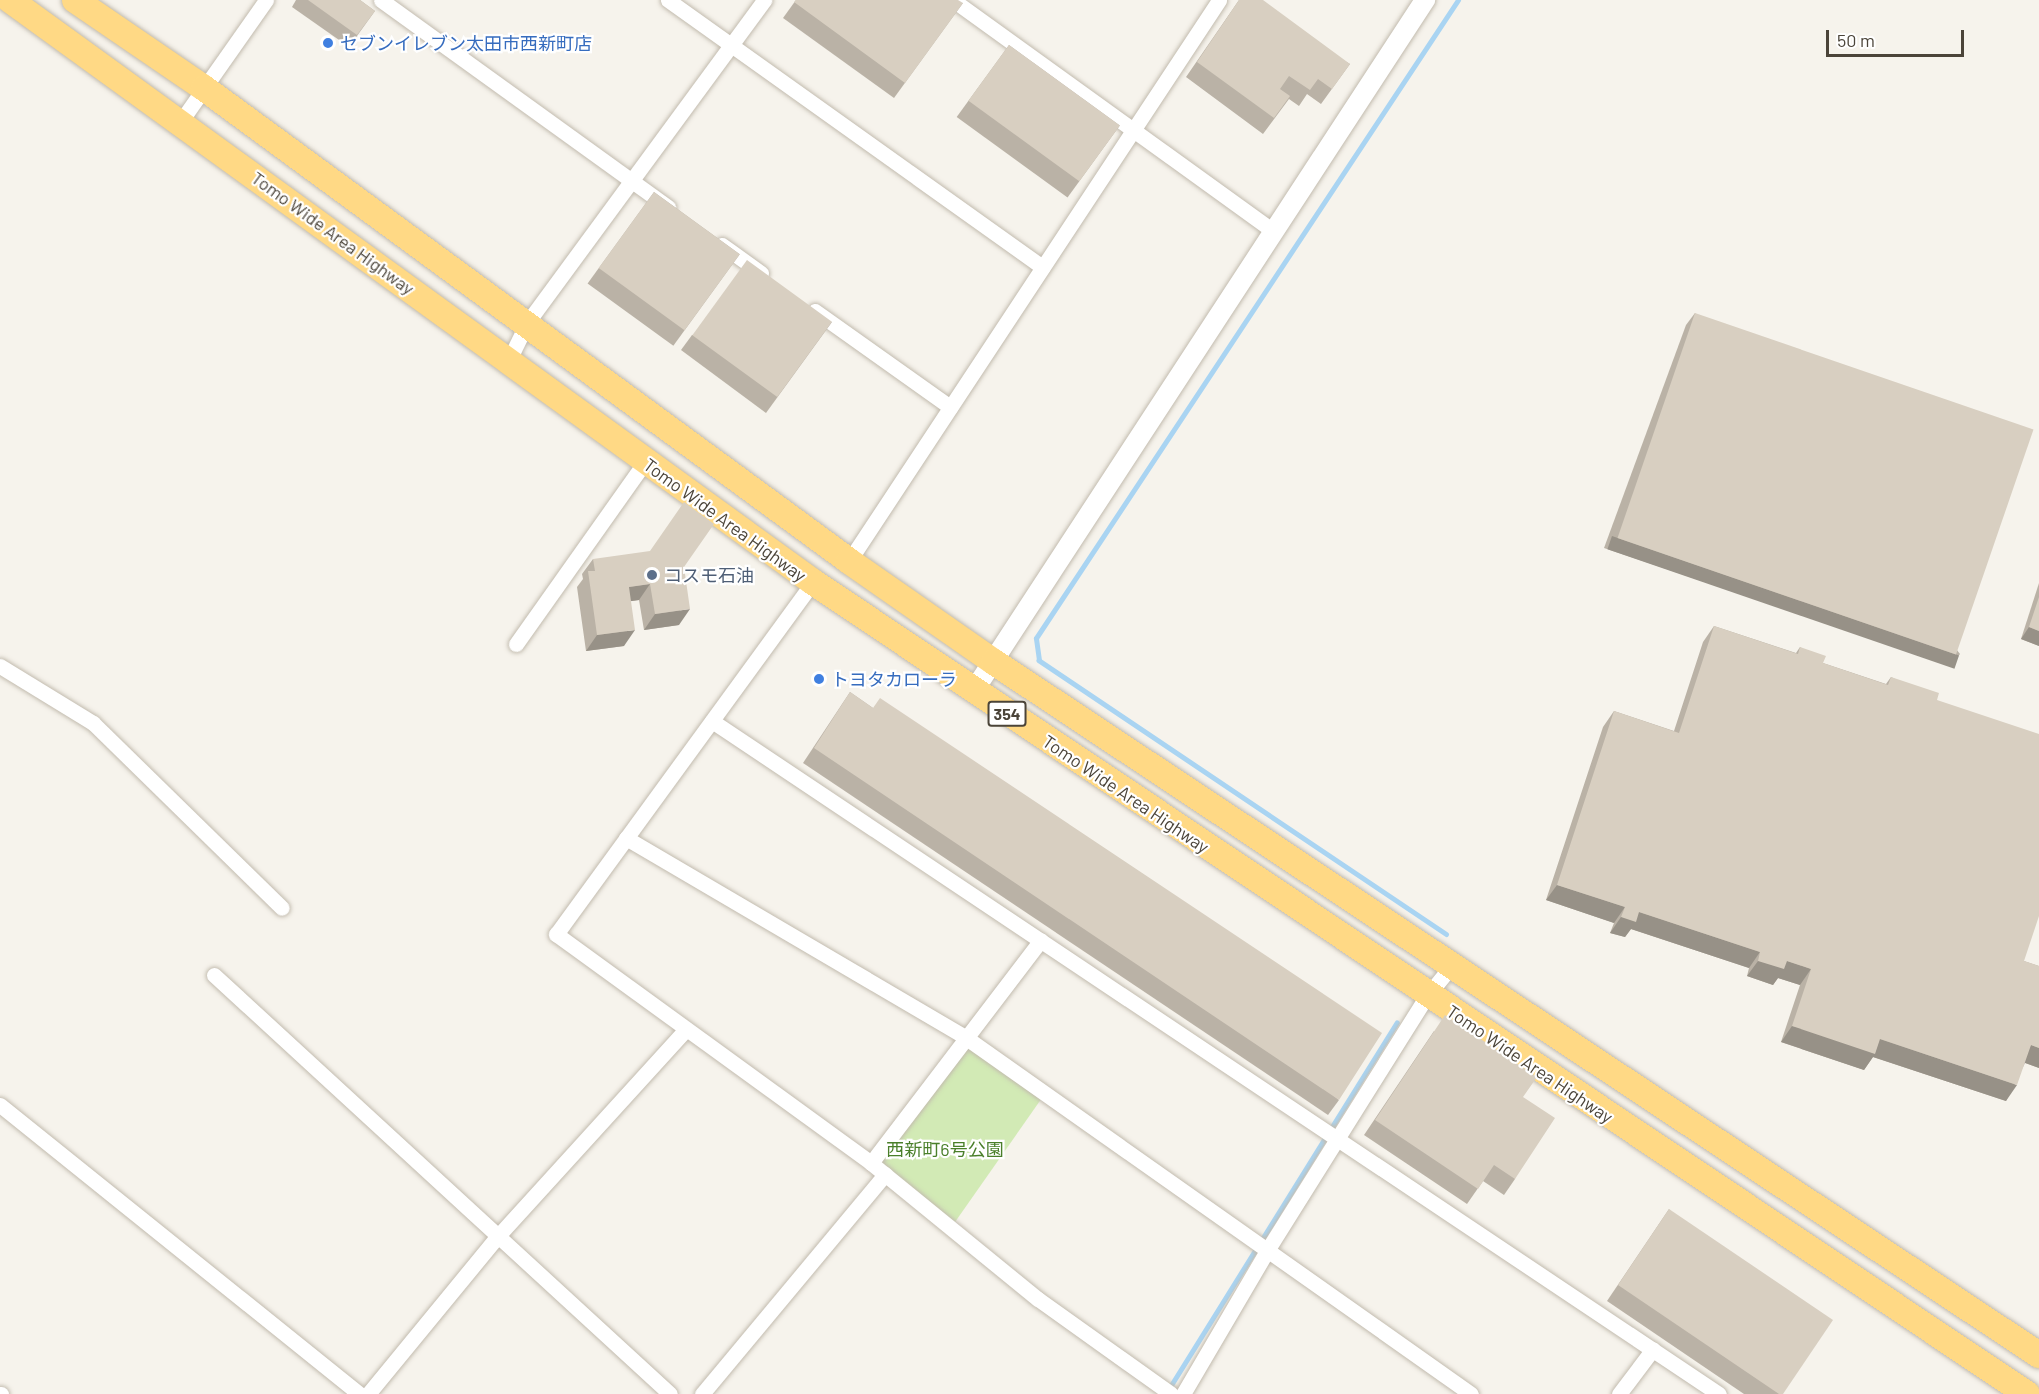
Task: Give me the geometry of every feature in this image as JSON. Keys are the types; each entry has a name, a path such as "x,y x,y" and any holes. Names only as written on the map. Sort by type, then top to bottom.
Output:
{"highway":[{"name":"Tomo Wide Area Highway","path":"10,0 182,121 508,362 813,582 1427,996 2027,1394"},
{"name":"Tomo Wide Area Highway","path":"75,0 204,88 849,561 994,662 2039,1355"}],"street":[{"path":"182,121 266,0"},
{"path":"381,0 679,215"},
{"path":"668,0 1042,267"},
{"path":"508,362 527,323 765,0"},
{"path":"953,0 1273,231"},
{"path":"849,561 1219,0"},
{"path":"974,692 1425,0"},
{"path":"708,235 776,283"},
{"path":"805,304 950,407"},
{"path":"516,644 645,462"},
{"path":"813,582 556,934 871,1163 1038,1299 1171,1394"},
{"path":"0,666 93,723 282,909"},
{"path":"712,721 1340,1137 1719,1394"},
{"path":"626,838 965,1036 1471,1394"},
{"path":"871,1163 965,1036 1041,939"},
{"path":"1183,1394 1268,1249 1427,996 1452,965"},
{"path":"214,975 670,1394"},
{"path":"368,1394 497,1237 686,1029"},
{"path":"0,1105 359,1394"},
{"path":"702,1394 885,1174"},
{"path":"1619,1394 1653,1349"}],"green space":[{"name":"西新町6号公園","path":"965,1037 1045,1093 955,1222 875,1166"}],"building":[{"path":"308,0 360,0 375,11 357,35"},
{"path":"796,0 958,0 963,3 905,83 794,2"},
{"path":"1239,0 1263,0 1350,64 1332,89 1318,79 1310,90 1289,76 1280,89 1290,96 1274,118 1197,62"},
{"path":"1009,45 1120,126 1079,181 968,101"},
{"path":"654,192 740,254 685,330 599,268"},
{"path":"747,260 832,322 777,397 692,335"},
{"path":"1695,313 2033,430 1956,655 1618,538"},
{"path":"684,502 714,524 684,567 690,609 655,614 650,584 629,587 635,630 597,635 588,571 595,571 593,559 650,551"},
{"path":"2039,597 2039,631 2029,627"},
{"path":"1714,626 1798,654 1800,647 1826,656 1823,663 1888,685 1891,677 1939,693 1937,700 2039,734 2039,916 2024,961 2039,966 2039,1048 2031,1045 2017,1085 1880,1039 1875,1054 1792,1026 1811,969 1787,961 1784,969 1758,961 1760,952 1639,912 1636,922 1621,917 1625,907 1557,885 1614,711 1679,733"},
{"path":"850,692 873,708 880,698 1382,1033 1339,1100 814,748"},
{"path":"1445,1015 1537,1077 1523,1097 1555,1118 1515,1179 1494,1165 1478,1189 1375,1120"},
{"path":"1669,1209 1833,1320 1783,1394 1779,1394 1618,1285"}],"waterway":[{"path":"1446,934 1039,660 1036,638 1458,0"},
{"path":"1168,1390 1397,1022"}],"place":[{"name":"セブンイレブン太田市西新町店","path":"328,43"},
{"name":"コスモ石油","path":"652,575"},
{"name":"トヨタカローラ","path":"819,679"}]}
